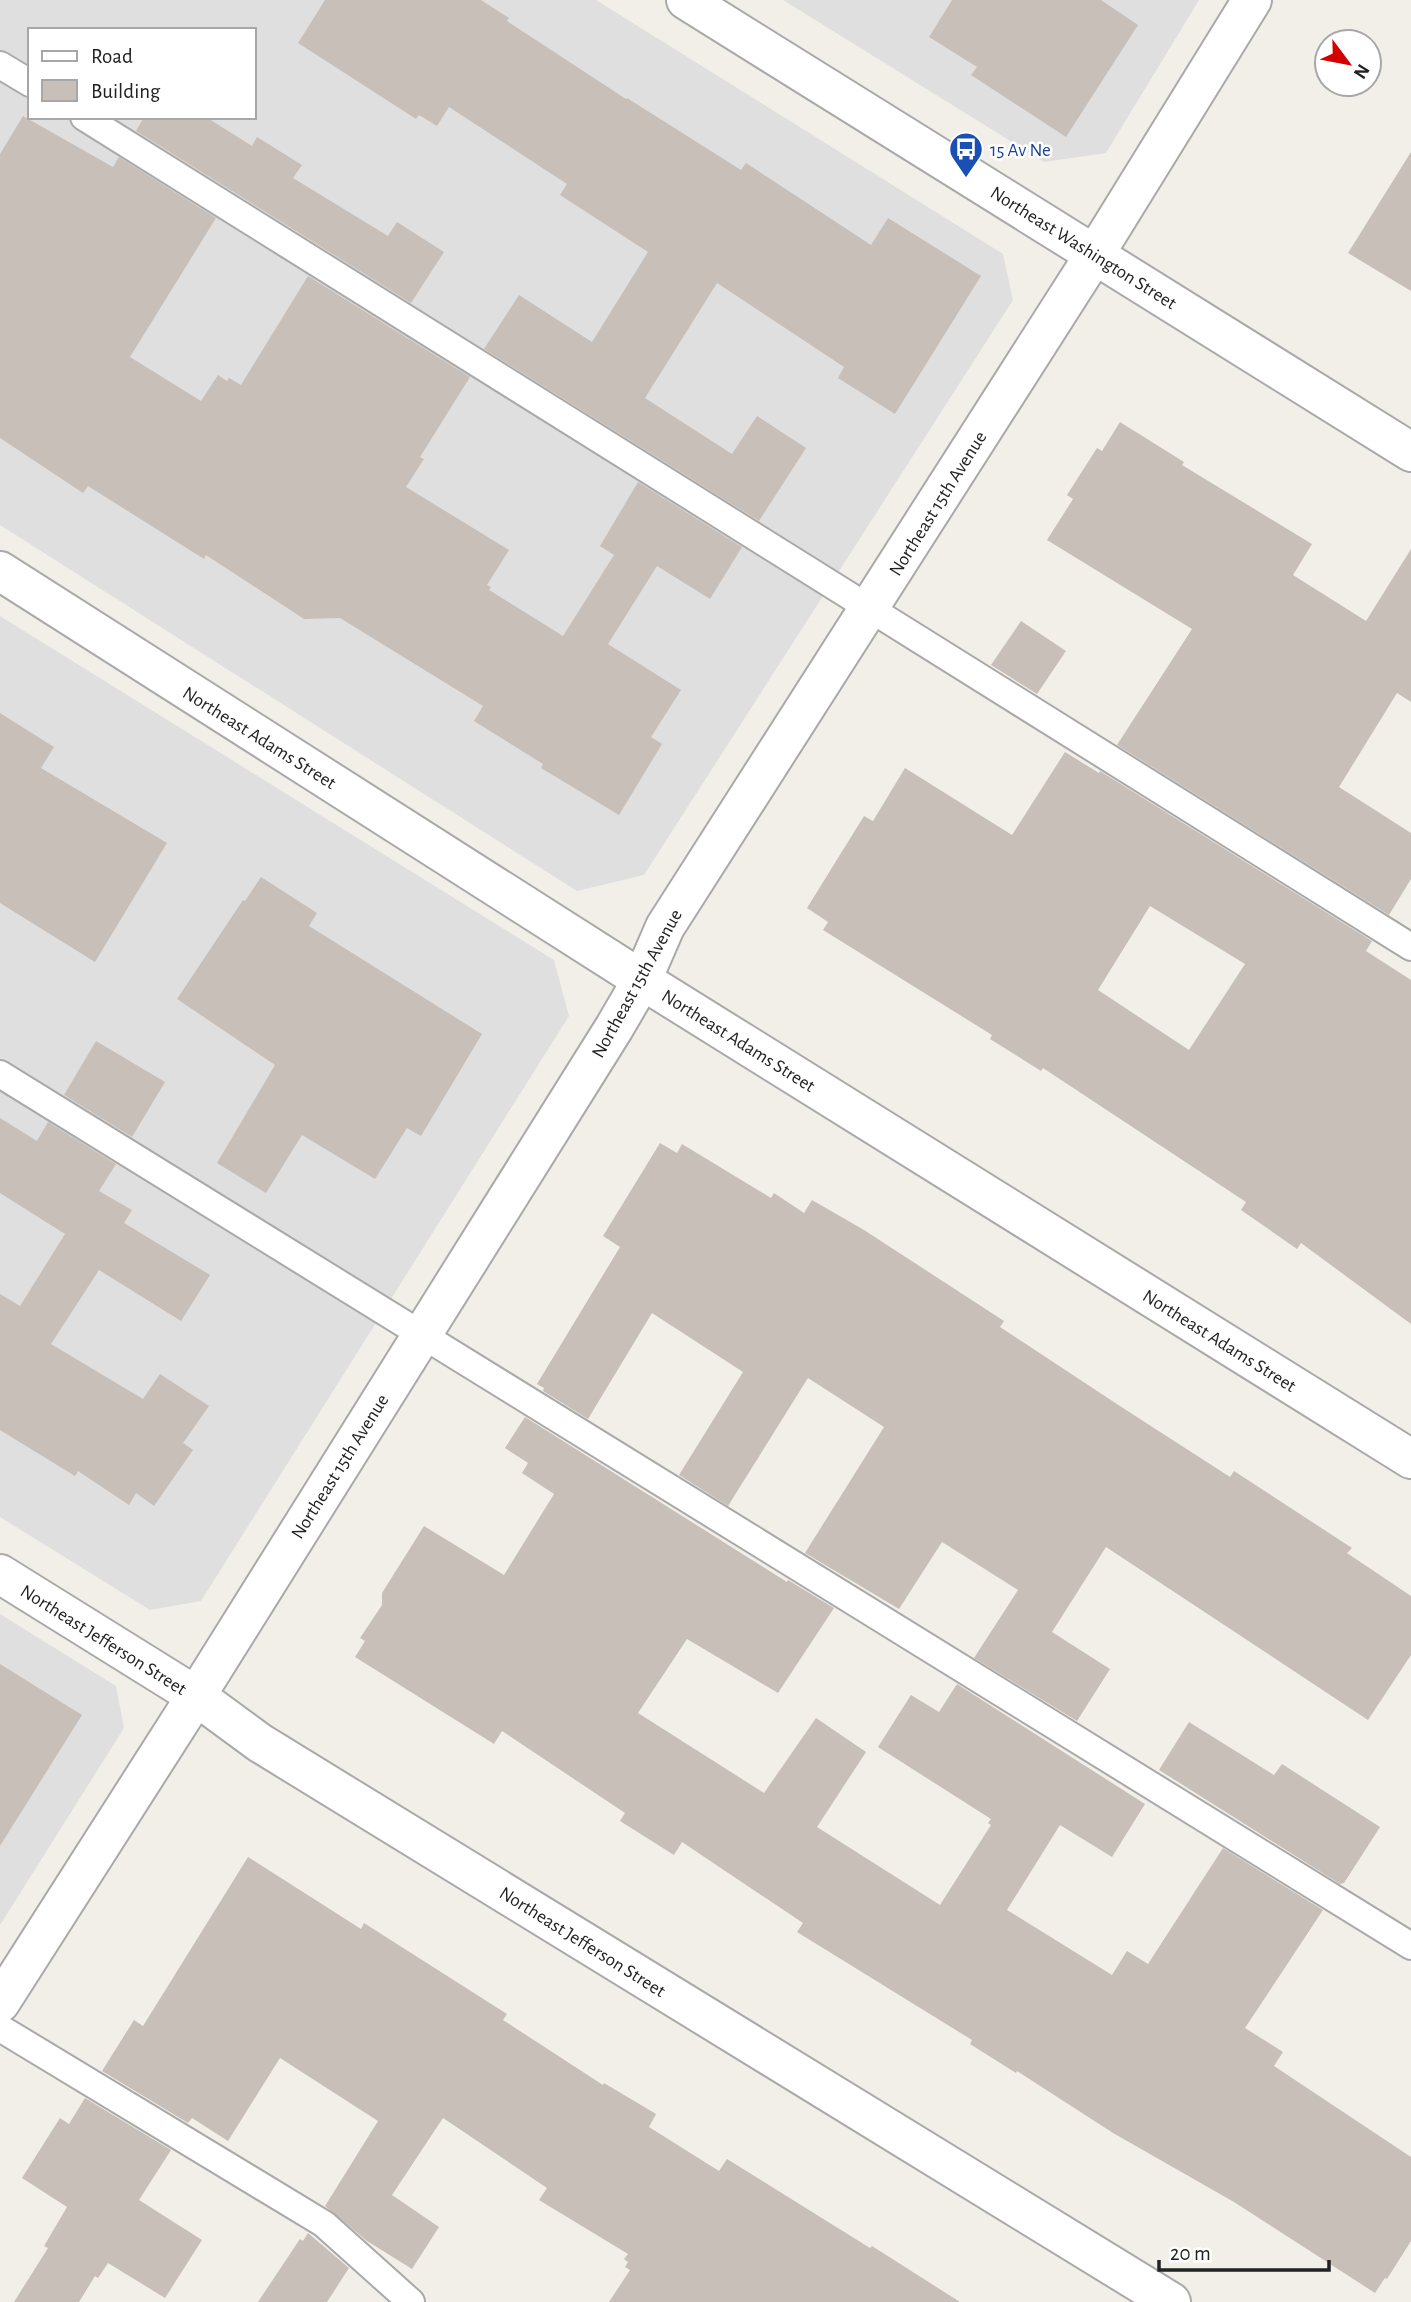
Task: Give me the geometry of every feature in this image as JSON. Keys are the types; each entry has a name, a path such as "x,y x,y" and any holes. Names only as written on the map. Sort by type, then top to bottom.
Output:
{"street":[{"name":"Northeast Washington Street","path":"686,0 1411,452"},
{"name":"Northeast 15th Avenue","path":"0,2003 196,1696 642,980 665,927 1095,254 1252,0"},
{"name":"Northeast Adams Street","path":"0,571 642,980 1411,1459"},
{"name":"Northeast Jefferson Street","path":"0,1574 196,1696 260,1743 1171,2302"}],"lane":[{"path":"0,65 28,82"},
{"path":"87,119 1411,947"},
{"path":"0,1074 1411,1946"},
{"path":"0,2028 324,2224 411,2302"}],"shaded area":[{"path":"0,0 596,0 1003,254 1013,300 644,875 577,891 0,525"},
{"path":"783,0 1199,0 1106,153 1044,162"},
{"path":"0,616 554,960 569,1016 201,1601 150,1610 0,1517"},
{"path":"0,1614 116,1686 124,1728 0,1925"}],"building":[{"path":"325,0 481,0 509,18 507,21 626,99 741,170 746,163 871,245 888,218 981,276 895,414 838,378 844,367 717,283 645,398 732,454 757,416 806,448 759,521 484,349 519,295 592,342 648,252 560,195 567,184 449,107 437,126 419,115 416,119 298,43"},
{"path":"952,0 1101,0 1138,25 1066,137 971,75 977,67 929,37"},
{"path":"23,116 113,167 119,157 216,218 130,357 201,401 218,375 241,385 308,276 470,377 420,457 424,459 406,487 509,550 487,585 491,587 489,590 563,636 614,555 600,546 638,482 742,547 710,599 657,566 608,644 681,690 651,737 662,744 619,815 541,768 543,764 474,721 483,706 340,618 304,619 206,555 204,559 88,486 83,493 0,438 0,154"},
{"path":"143,119 209,119 252,146 257,137 302,165 293,178 388,236 397,222 444,252 411,303 136,131"},
{"path":"1411,152 1411,291 1348,253"},
{"path":"1120,422 1184,462 1182,465 1312,544 1293,575 1366,621 1411,549 1411,702 1397,693 1339,787 1411,833 1411,879 1389,915 1117,745 1192,629 1047,540 1073,499 1067,495 1097,448 1102,451"},
{"path":"1021,621 1066,651 1037,694 991,665"},
{"path":"0,713 54,747 41,768 167,843 95,962 0,903"},
{"path":"1065,752 1099,773 1100,771 1372,941 1366,951 1411,980 1411,1324 1301,1243 1297,1249 1241,1210 1246,1202 1043,1068 1041,1071 990,1039 992,1035 823,930 828,922 807,908 864,816 873,821 905,768 1012,835","holes":["1150,906 1245,964 1189,1050 1098,990"]},
{"path":"261,877 317,913 309,926 482,1034 421,1136 407,1128 375,1179 302,1135 266,1193 217,1163 275,1065 177,999"},
{"path":"96,1041 165,1082 132,1137 64,1095"},
{"path":"0,1118 37,1141 48,1122 116,1164 99,1191 132,1210 124,1223 210,1275 181,1321 99,1270 51,1344 143,1399 160,1374 209,1406 183,1443 193,1450 154,1506 136,1493 129,1505 78,1471 75,1476 0,1430 0,1294 20,1306 65,1234 0,1193"},
{"path":"660,1143 677,1153 682,1144 771,1198 774,1193 804,1213 812,1200 864,1230 1004,1321 1000,1327 1123,1408 1230,1477 1234,1471 1352,1548 1347,1553 1411,1596 1411,1655 1368,1720 1106,1547 1052,1632 1110,1669 1077,1721 974,1658 1018,1590 942,1542 899,1609 805,1553 884,1427 808,1378 728,1506 679,1475 743,1372 652,1313 588,1419 543,1391 544,1388 537,1384 620,1247 603,1236"},
{"path":"525,1417 787,1582 788,1580 834,1608 778,1693 687,1639 638,1713 764,1793 816,1718 866,1752 817,1827 940,1905 991,1825 988,1823 991,1819 878,1747 911,1695 939,1712 957,1684 1145,1804 1112,1857 1060,1825 1007,1910 1112,1975 1127,1951 1148,1964 1223,1848 1323,1910 1245,2028 1283,2052 1274,2066 1411,2157 1411,2241 1375,2293 1234,2202 1113,2133 1017,2071 1016,2073 970,2044 972,2040 797,1932 803,1923 682,1842 674,1855 620,1821 625,1813 502,1731 494,1744 355,1657 365,1641 360,1638 382,1605 382,1593 424,1526 504,1575 554,1494 522,1473 528,1463 505,1448"},
{"path":"0,1664 82,1715 0,1846"},
{"path":"1189,1722 1274,1775 1282,1764 1380,1827 1344,1883 1340,1884 1159,1770"},
{"path":"248,1857 361,1929 364,1923 507,2014 503,2020 603,2085 604,2083 656,2114 649,2127 719,2171 727,2159 960,2302 609,2302 630,2270 625,2267 628,2262 624,2259 628,2254 539,2200 547,2188 443,2118 392,2195 439,2227 412,2269 367,2241 325,2206 378,2121 280,2058 228,2141 192,2118 188,2123 102,2071 134,2020 143,2026"},
{"path":"85,2098 171,2150 139,2200 202,2240 165,2298 108,2263 98,2278 95,2276 79,2302 14,2302 48,2248 44,2246 67,2207 22,2178 60,2118 69,2124"},
{"path":"308,2233 349,2268 327,2302 258,2302 300,2239 303,2241"}],"place":[{"name":"15 Av Ne","path":"966,179"}]}
